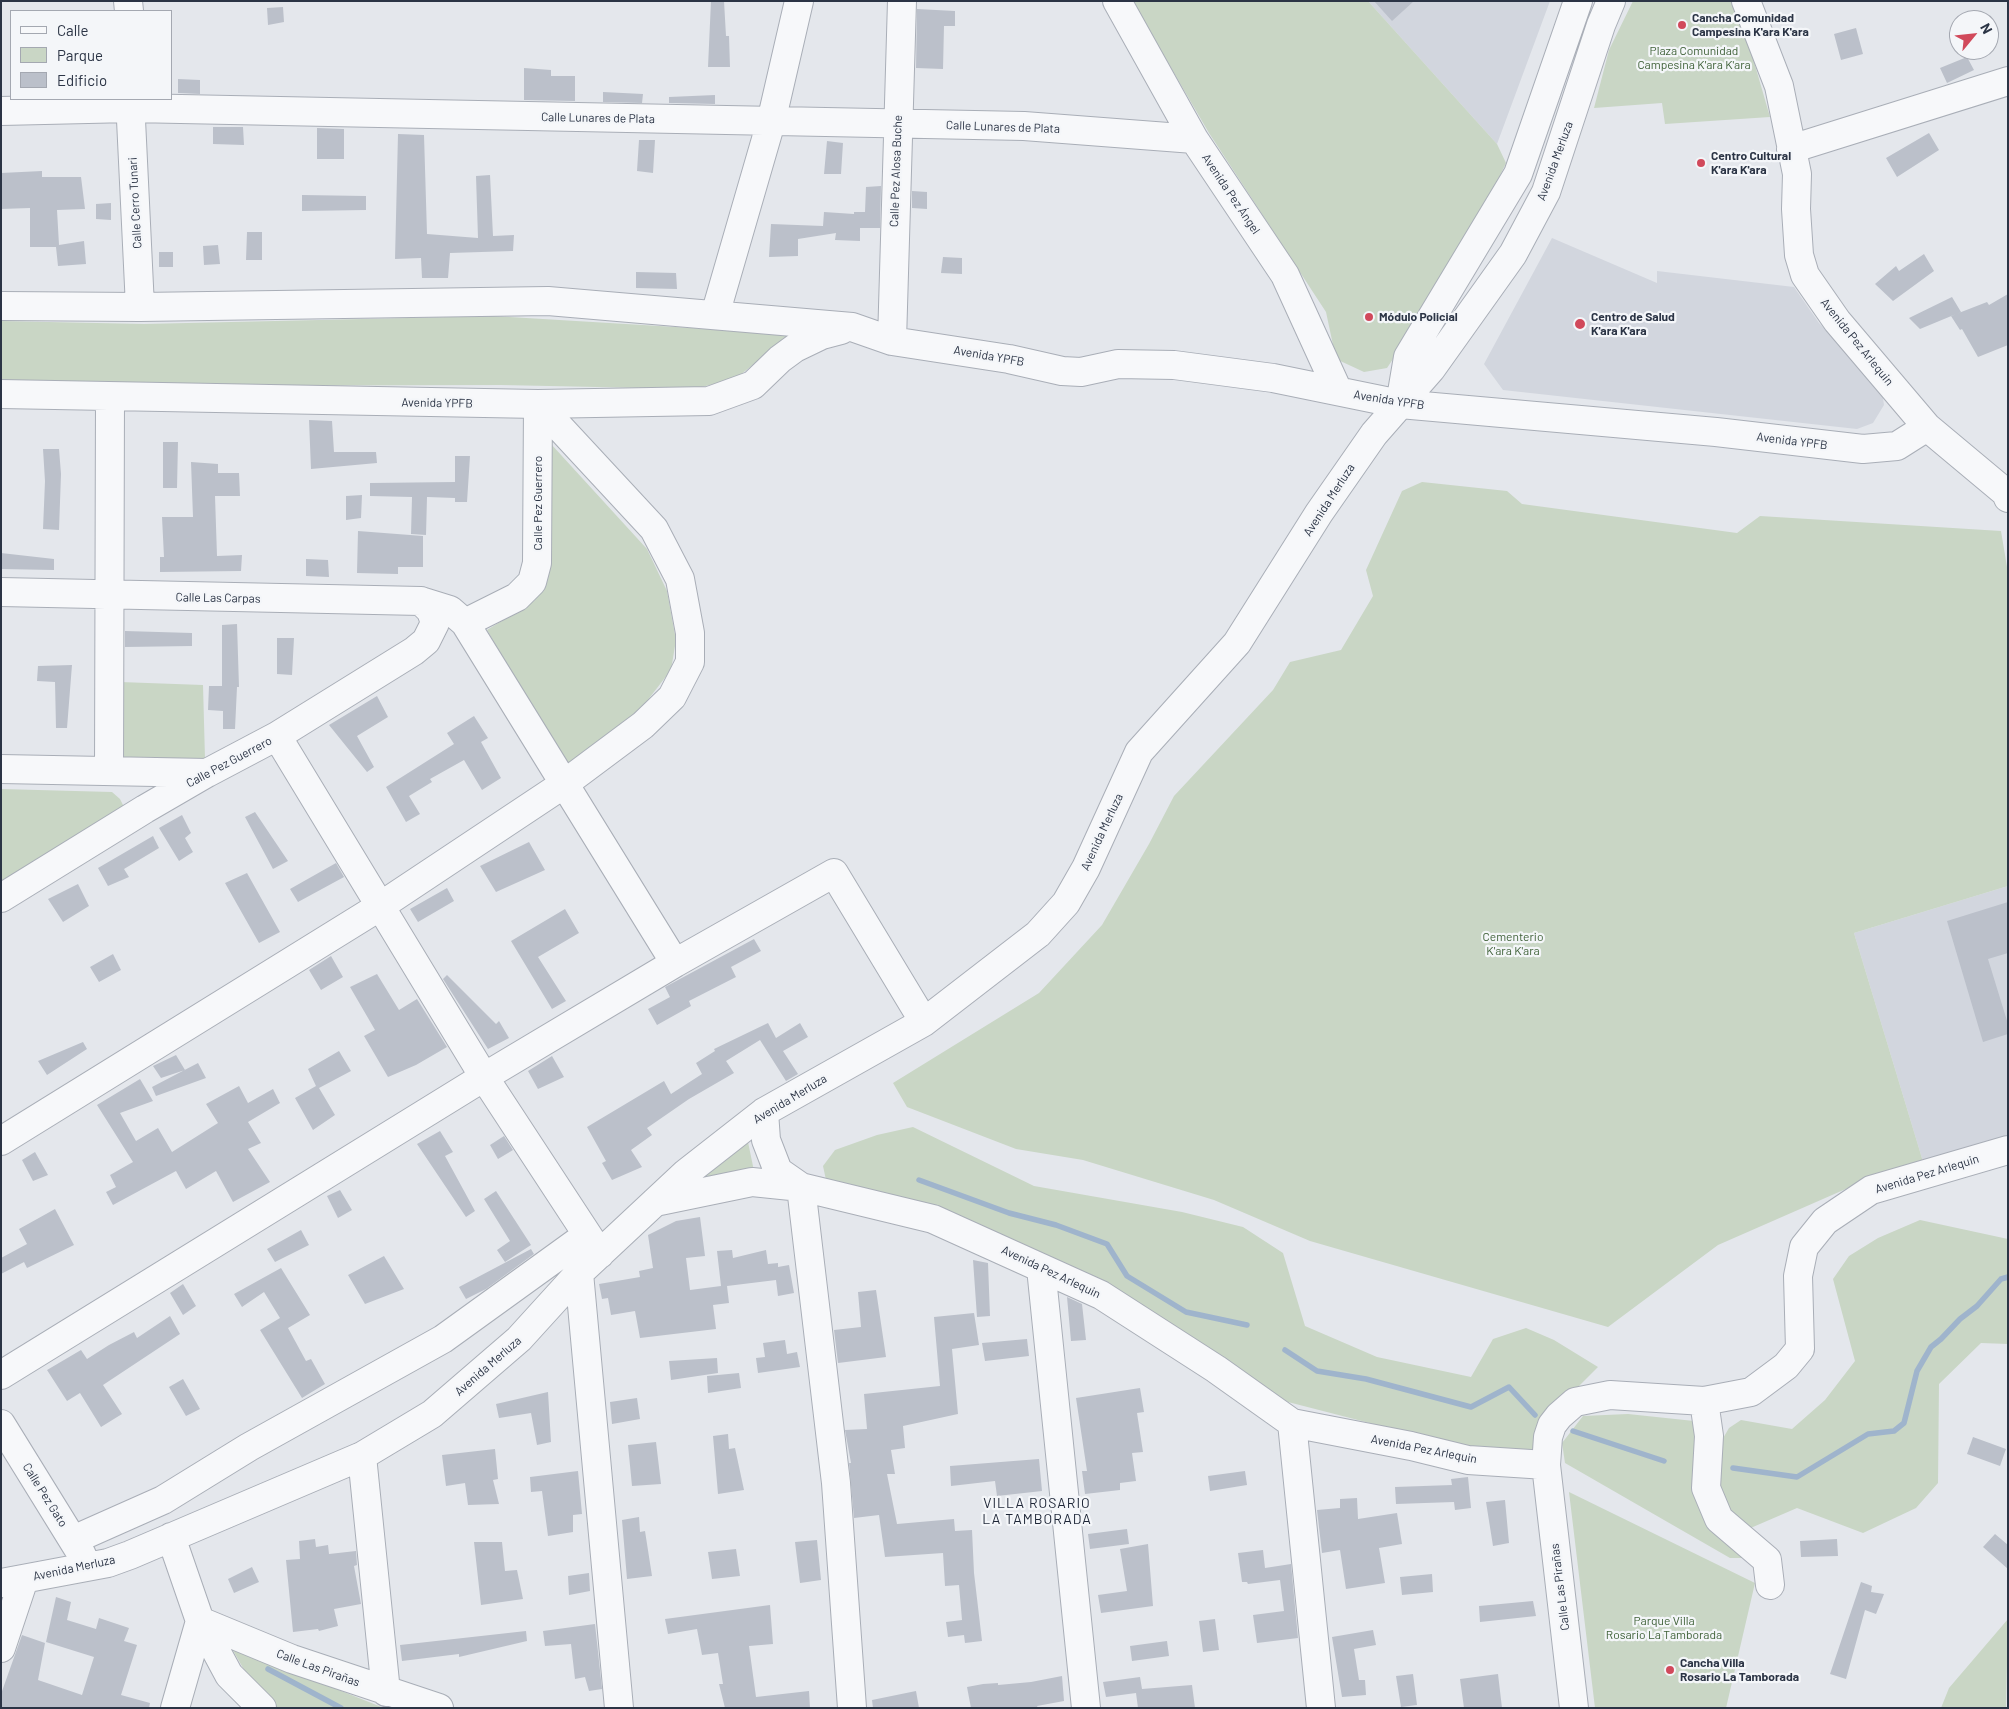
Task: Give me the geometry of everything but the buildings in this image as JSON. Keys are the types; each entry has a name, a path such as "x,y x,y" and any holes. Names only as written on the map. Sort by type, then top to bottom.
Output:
{"street":[{"path":"715,315 771,122 799,1"},
{"name":"Calle Pez Alosa Buche","path":"892,341 902,1"},
{"name":"Avenida Pez Ángel","path":"1117,1 1194,139 1285,275 1338,391"},
{"path":"1400,404 1408,357 1518,174 1578,1"},
{"name":"Avenida Merluza","path":"73,1540 163,1500 249,1446 443,1339 593,1244 655,1202 686,1173 764,1112 924,1022 1038,934 1066,903 1086,868 1139,752 1237,643 1346,473 1374,434 1431,369 1513,254 1542,200 1601,25 1611,1"},
{"name":"Avenida Pez Arlequin","path":"1746,1 1779,86 1797,174 1796,209 1799,255 1805,274 1838,322 1927,427 2007,495"},
{"path":"1792,149 2008,81"},
{"name":"Calle Lunares de Plata","path":"1,111 130,103 771,122 1024,126 1194,139"},
{"name":"Calle Cerro Tunari","path":"130,103 140,306"},
{"name":"Avenida YPFB","path":"1,306 548,301 852,327 892,341 1009,358 1062,370 1081,372 1118,364 1174,365 1274,378 1400,404 1716,432 1863,449 1896,446 1927,427"},
{"name":"Avenida YPFB","path":"1,394 110,398 538,404 709,402 753,385 780,359 808,341 852,327"},
{"path":"109,770 110,398"},
{"path":"1,1140 379,906 564,784 643,725 672,696 690,662 690,632 680,579 654,529 538,404"},
{"name":"Calle Pez Guerrero","path":"465,623 516,597 532,582 537,563 538,404"},
{"name":"Calle Las Carpas","path":"1,592 426,606 450,610 465,623"},
{"name":"Calle Pez Guerrero","path":"1,898 207,773 277,736 426,642 435,623 426,606"},
{"path":"465,623 675,963"},
{"path":"277,736 484,1077 593,1244"},
{"path":"1,769 207,773"},
{"path":"1,1374 484,1077 675,963 834,873 924,1022"},
{"name":"Avenida Pez Arlequin","path":"764,1112 766,1140 778,1171 802,1187"},
{"name":"Avenida Pez Arlequin","path":"655,1202 752,1182 802,1187 933,1219 1101,1295 1216,1369 1292,1423 1411,1446 1468,1460 1546,1465 1548,1438 1552,1425 1574,1402 1610,1395 1704,1401 1751,1392 1786,1366 1800,1349 1798,1276 1804,1247 1825,1221 1871,1190 2008,1150"},
{"path":"802,1187 836,1483 852,1708"},
{"name":"Avenida Merluza","path":"13,1581 89,1566 130,1555 362,1456 432,1414 519,1339 579,1273 593,1244"},
{"path":"1041,1268 1086,1708"},
{"path":"579,1273 619,1708"},
{"path":"1704,1401 1709,1436 1706,1488 1720,1519 1767,1560 1770,1585"},
{"path":"1292,1423 1321,1708"},
{"name":"Calle Pez Gato","path":"1,1424 89,1566"},
{"path":"362,1456 386,1692"},
{"name":"Calle Las Pirañas","path":"1546,1465 1574,1708"},
{"path":"171,1537 200,1621 229,1675 262,1708"},
{"path":"1,1648 13,1581"},
{"path":"176,1708 200,1621"},
{"name":"Calle Las Pirañas","path":"200,1621 292,1659 386,1692 439,1708"}],"shaded area":[{"path":"1368,1 1550,1 1497,144"},
{"path":"1552,238 1657,283 1657,271 1794,287 1819,323 1881,385 1884,405 1873,423 1857,429 1503,390 1484,364"},
{"path":"2008,886 2008,1135 1924,1165 1854,933"}],"green space":[{"path":"1132,1 1368,1 1497,144 1506,163 1461,257 1387,368 1364,372 1336,359 1326,312 1209,133"},
{"name":"Plaza Comunidad Campesina K'ara K'ara","path":"1633,1 1732,1 1746,34 1770,117 1665,124 1662,103 1594,108 1609,50"},
{"path":"493,316 792,334 735,379 693,389 501,385 97,386 1,382 1,321 144,324"},
{"path":"551,444 647,549 667,591 676,640 671,670 640,710 566,767 487,630 534,601 548,580"},
{"name":"Cementerio K'ara K'ara","path":"1422,482 1507,491 1522,504 1737,533 1760,516 2001,531 2008,573 2008,886 1854,933 1924,1165 1880,1174 1718,1245 1608,1327 1310,1241 1214,1200 1083,1160 1016,1149 907,1107 893,1083 1039,993 1102,925 1149,844 1174,796 1273,690 1290,662 1341,650 1373,596 1366,570 1402,491"},
{"path":"120,682 203,685 205,759 119,758"},
{"path":"1,789 112,792 120,799 124,807 1,889"},
{"path":"913,1127 1034,1186 1182,1212 1243,1227 1283,1253 1305,1326 1377,1357 1471,1377 1493,1339 1526,1328 1554,1340 1598,1367 1558,1407 1538,1437 1532,1453 1486,1453 1288,1402 1110,1290 826,1180 823,1166 835,1150 877,1135"},
{"path":"748,1142 754,1171 694,1181"},
{"path":"1920,1220 2008,1239 2008,1344 1981,1343 1939,1384 1938,1483 1916,1508 1863,1533 1797,1508 1746,1530 1727,1511 1717,1483 1718,1447 1729,1428 1741,1420 1792,1429 1825,1400 1855,1361 1833,1279 1849,1256 1878,1238"},
{"path":"1628,1414 1694,1421 1745,1558 1730,1558 1565,1463 1562,1443 1583,1416"},
{"name":"Parque Villa Rosario La Tamborada","path":"1569,1492 1755,1583 1726,1708 1595,1708"},
{"path":"2008,1619 2006,1708 1941,1708 1949,1688"},
{"path":"231,1647 384,1708 274,1708 259,1696"}],"waterway":[{"path":"919,1180 1009,1213 1056,1225 1107,1244 1127,1276 1186,1312 1247,1325"},
{"path":"1733,1468 1797,1477 1868,1434 1894,1431 1904,1423 1917,1371 1931,1347 1960,1319 1977,1306 2001,1279 2008,1277"},
{"path":"1285,1350 1317,1371 1366,1379 1471,1407 1509,1387 1535,1415"},
{"path":"1573,1431 1664,1461"},
{"path":"268,1669 341,1708"}],"place":[{"name":"Cancha Comunidad Campesina K'ara K'ara","path":"1682,25"},
{"name":"Centro Cultural K'ara K'ara","path":"1701,163"},
{"name":"Módulo Policial","path":"1369,317"},
{"name":"Centro de Salud K'ara K'ara","path":"1580,324"},
{"name":"Cancha Villa Rosario La Tamborada","path":"1670,1670"}],"district":[{"name":"VILLA ROSARIO LA TAMBORADA","path":"1037,1512"}]}
